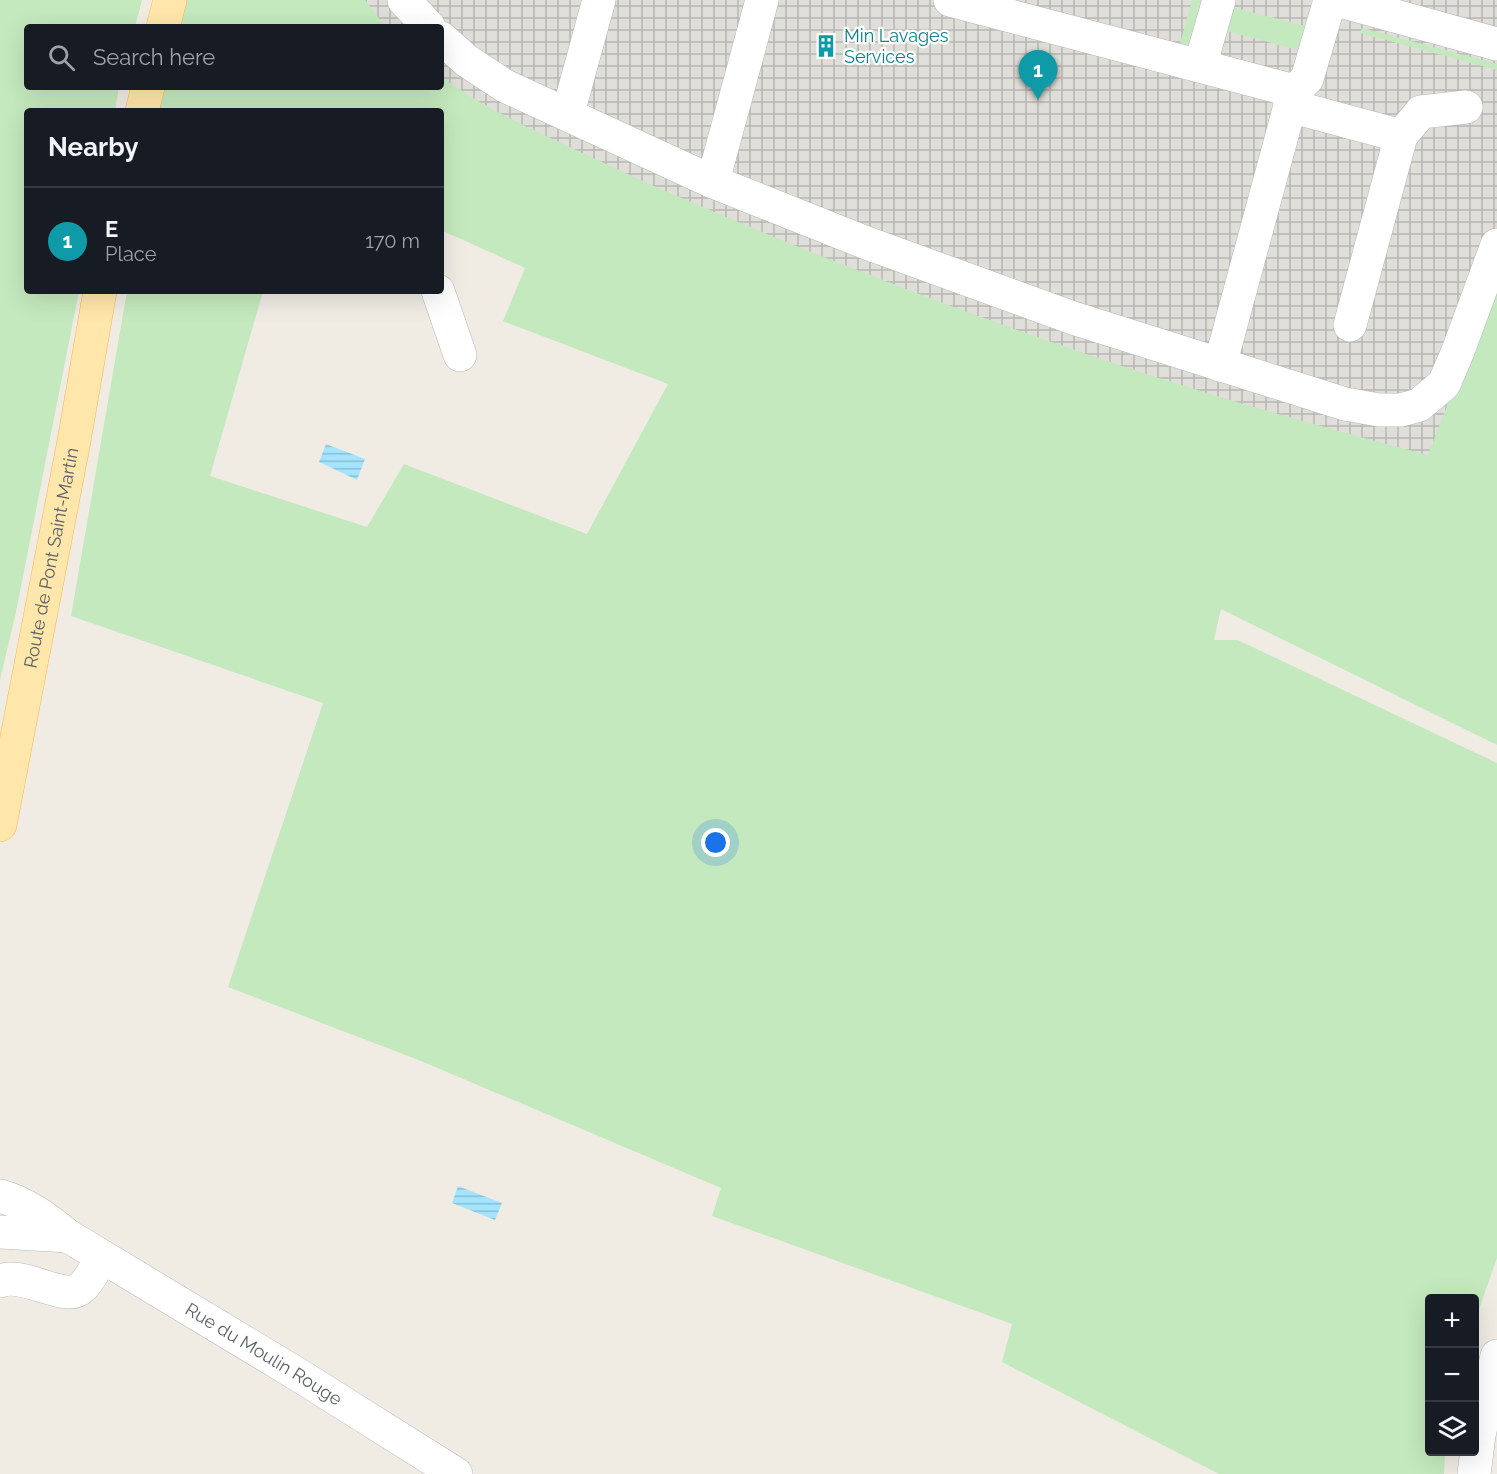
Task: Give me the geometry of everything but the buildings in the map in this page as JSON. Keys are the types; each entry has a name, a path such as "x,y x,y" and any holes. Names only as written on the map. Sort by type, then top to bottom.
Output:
{"main road":[{"path":"164,24 170,0"},
{"path":"143,108 147,90"},
{"name":"Route de Pont Saint-Martin","path":"0,825 74,441 99,294"}],"street":[{"path":"404,0 426,24"},
{"path":"567,113 599,0"},
{"path":"711,181 762,0"},
{"path":"950,0 1200,66 1401,136"},
{"path":"1200,66 1219,0"},
{"path":"1220,365 1292,99 1307,79 1330,0"},
{"path":"1337,0 1497,44"},
{"path":"444,41 467,61 505,86 711,181 864,242 1073,318 1345,404 1379,410 1401,410 1419,405 1443,384 1458,351 1497,245"},
{"path":"1350,325 1401,136 1421,112 1466,107"},
{"path":"439,294 460,355"},
{"name":"Rue du Moulin Rouge","path":"0,1196 11,1199 39,1214 68,1236 297,1374 456,1474"},
{"name":"Rue du Moulin Rouge","path":"0,1232 68,1236"},
{"path":"0,1281 20,1279 64,1292 75,1292 82,1287 102,1257"},
{"path":"1474,1474 1479,1435 1497,1356"}],"shaded area":[{"path":"171,0 1497,0 1497,535 444,112 444,108 142,108 147,90 444,90 444,24 165,24"}],"green space":[{"path":"0,0 142,0 136,24 24,24 24,90 118,90 116,108 24,108 24,294 78,294 16,612 0,680"},
{"path":"182,0 365,0 384,24 176,24"},
{"path":"1192,0 1208,0 1192,44 1180,44"},
{"path":"1232,7 1309,27 1302,51 1226,31"},
{"path":"1362,28 1497,64 1497,70 1360,33"},
{"path":"444,78 507,117 652,185 870,275 986,319 1162,379 1428,455 1497,277 1497,745 1221,609 1214,640 1238,640 1497,763 1497,1258 1479,1310 1479,1294 1425,1294 1425,1456 1445,1456 1444,1474 1219,1474 1002,1362 1012,1324 712,1216 721,1188 421,1061 228,987 323,703 71,616 126,294 262,294 210,476 367,527 404,464 587,534 668,384 503,321 525,268 444,231 444,108 153,108 157,90 444,90"}],"water":[{"path":"326,444 365,459 357,480 319,462"},
{"path":"458,1186 502,1203 495,1220 452,1203"}],"place":[{"name":"Min Lavages Services","path":"826,46"},
{"name":"E","path":"1038,100"}]}
